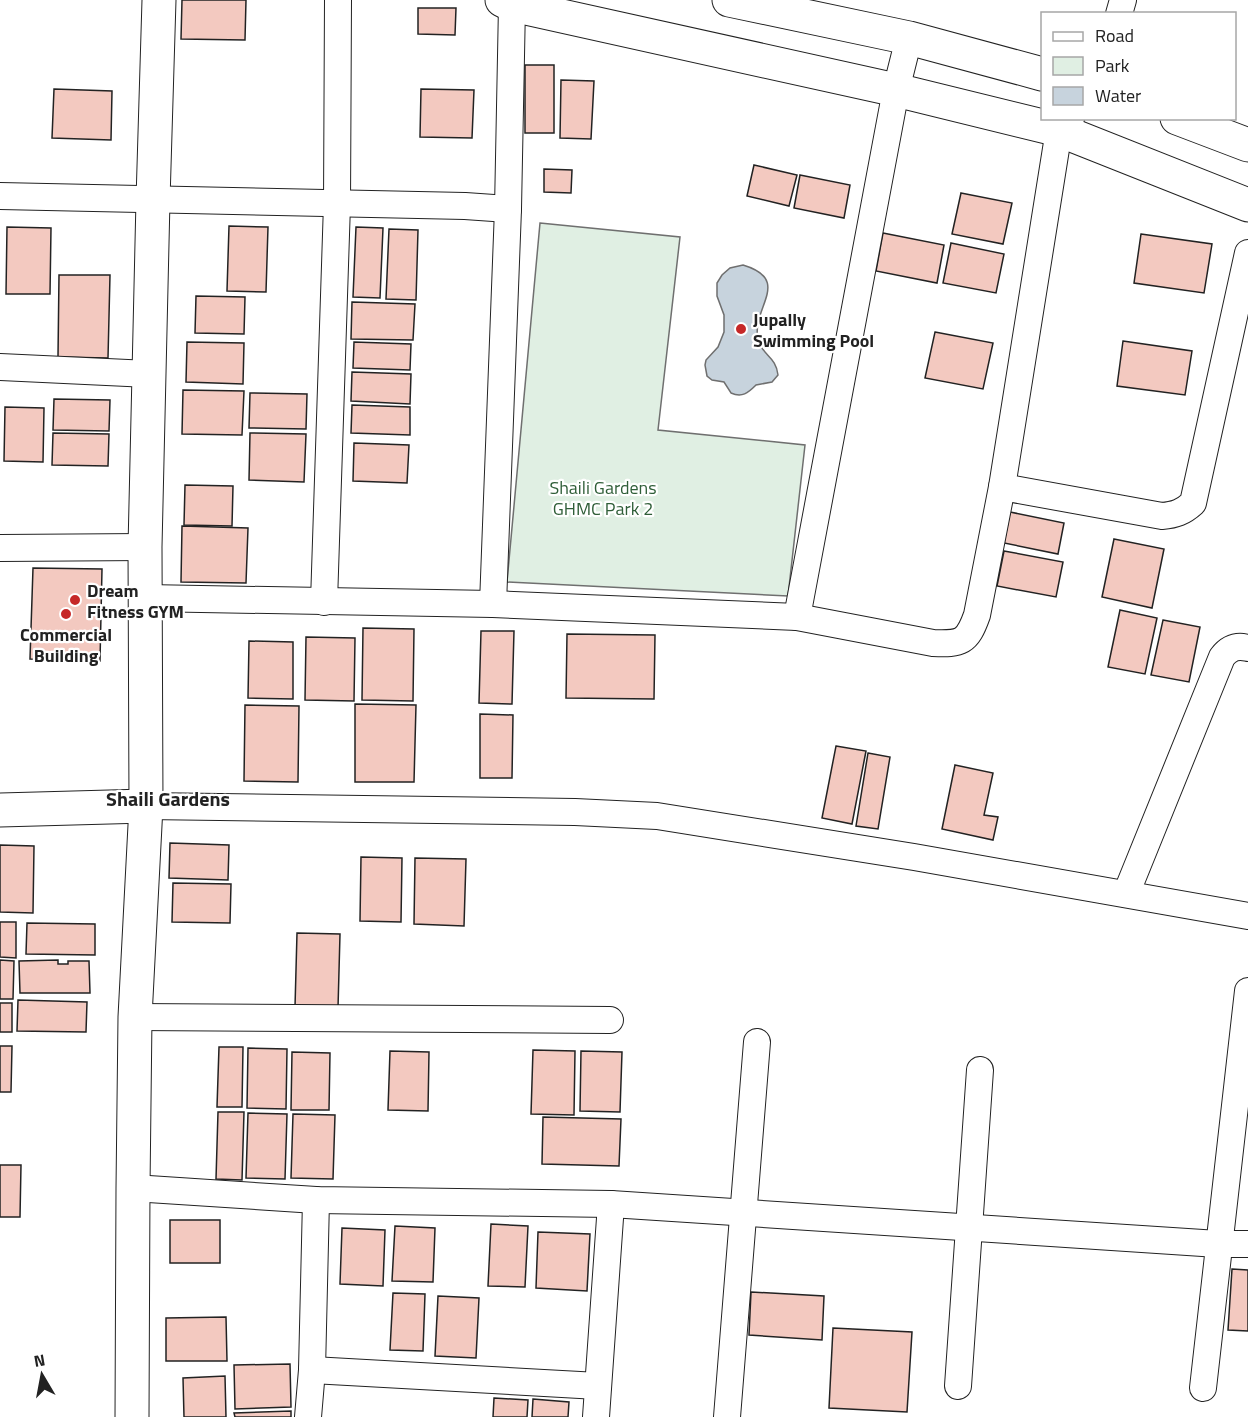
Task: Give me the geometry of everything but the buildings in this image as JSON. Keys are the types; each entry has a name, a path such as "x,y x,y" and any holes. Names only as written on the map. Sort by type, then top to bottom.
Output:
{"street":[{"path":"132,1417 135,1017 146,806 145,547 159,0"},
{"path":"324,602 337,204 338,0"},
{"path":"729,0 909,38 1041,74"},
{"path":"493,604 508,209 510,2 896,90 1041,119"},
{"path":"797,617 896,90 909,38"},
{"path":"1045,120 1065,124 1248,205"},
{"path":"1182,120 1248,145"},
{"path":"146,598 493,604 797,617 933,643 950,643 964,639 972,629 977,615 1002,487 1065,124"},
{"path":"0,196 465,206 508,209"},
{"path":"1002,487 1162,516 1175,515 1193,503 1248,253"},
{"path":"0,367 149,374"},
{"path":"0,548 145,547"},
{"path":"1126,894 1222,657 1231,648 1248,648"},
{"path":"0,810 146,806 574,812 657,816 914,857 1248,916"},
{"path":"1203,1388 1248,990"},
{"path":"135,1017 610,1020"},
{"path":"727,1417 757,1042"},
{"path":"958,1386 980,1070"},
{"path":"133,1188 316,1200 611,1204 1218,1244 1248,1244"},
{"path":"308,1417 312,1370 316,1200"},
{"path":"596,1417 611,1204"},
{"path":"312,1370 598,1386"}],"green space":[{"name":"Shaili Gardens GHMC Park 2","path":"540,223 680,237 658,430 805,445 788,596 507,582"}],"water":[{"name":"Jupally Swimming Pool","path":"743,265 758,271 768,287 757,328 758,339 775,364 778,375 772,382 756,385 742,395 738,395 731,393 724,382 712,380 707,376 705,365 706,360 718,347 724,332 724,315 717,296 717,283 730,268"}],"place":[{"name":"Jupally Swimming Pool","path":"741,329"},
{"name":"Dream Fitness GYM","path":"75,600"},
{"name":"Commercial Building","path":"66,614"}],"district":[{"name":"Shaili Gardens","path":"168,798"}]}
